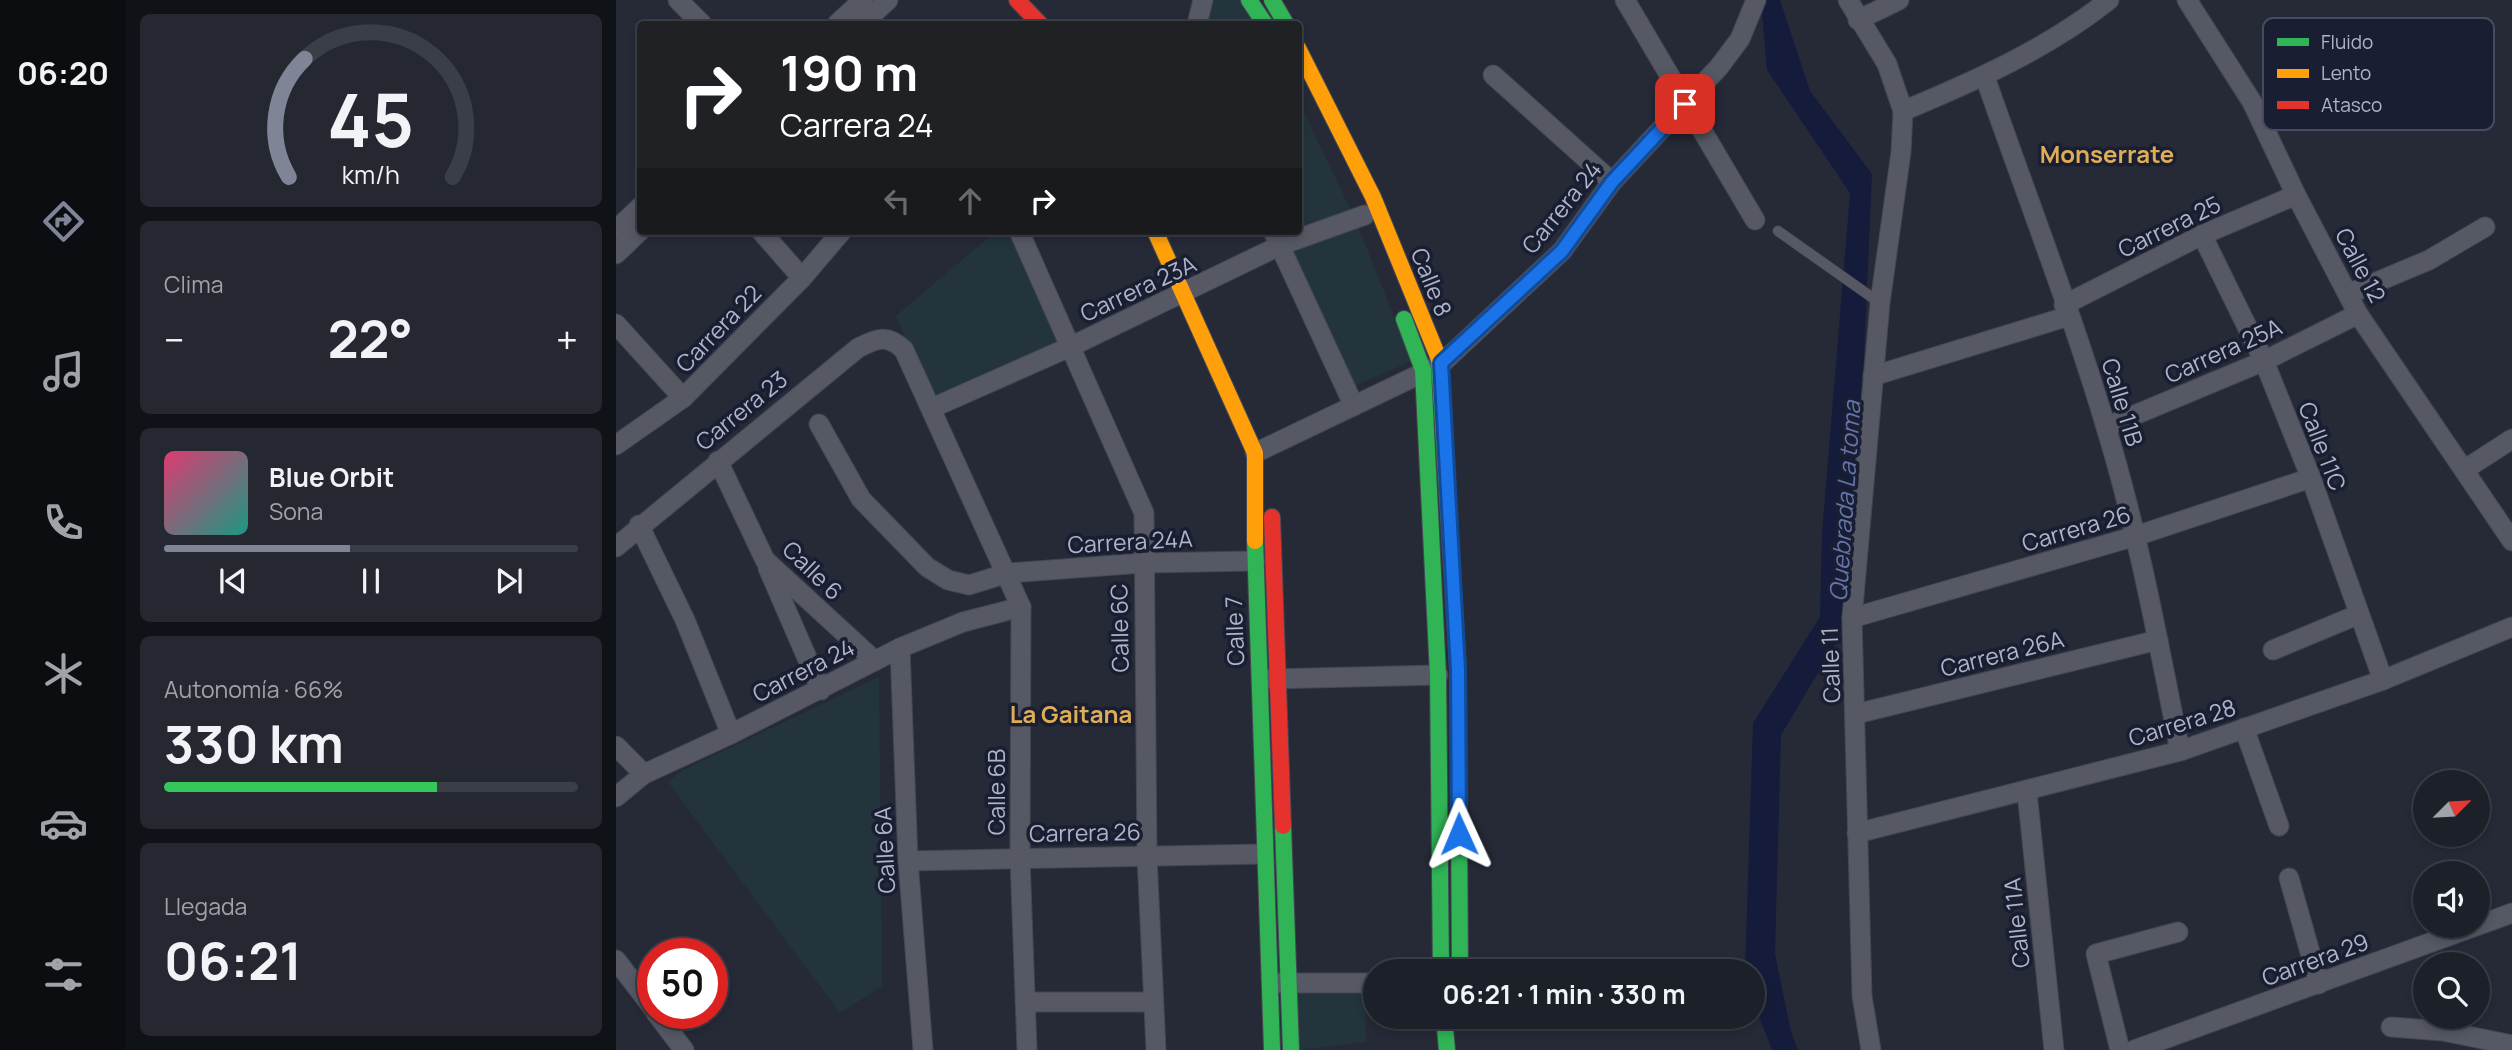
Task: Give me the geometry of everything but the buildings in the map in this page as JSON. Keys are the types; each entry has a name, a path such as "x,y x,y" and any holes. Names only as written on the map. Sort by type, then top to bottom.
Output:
{"main road":[{"path":"1017,0 1037,21"},
{"path":"1249,0 1263,21"},
{"path":"1272,0 1284,21"},
{"name":"Calle 8","path":"1302,56 1373,197 1432,367 1458,670 1460,959"},
{"name":"Calle 8","path":"1302,93 1365,215 1432,367 1441,959"},
{"name":"Calle 7","path":"1158,235 1197,292"},
{"name":"Calle 7","path":"1190,264 1197,292 1263,450 1255,561 1267,679 1263,854 1292,1050"},
{"name":"Calle 7","path":"1259,422 1263,450 1267,679 1280,983 1272,1050"},
{"path":"1445,1029 1447,1050"}],"street":[{"path":"678,0 699,21"},
{"path":"858,14 888,0"},
{"path":"1198,21 1203,0"},
{"path":"1625,0 1755,220"},
{"name":"Calle 11","path":"1848,0 1886,64 1903,111 1901,152 1880,303 1852,618 1861,996 1871,1050"},
{"path":"1858,20 1899,0"},
{"path":"1903,111 1984,77 2080,23 2109,0"},
{"name":"Calle 12","path":"2187,0 2252,102 2263,125"},
{"name":"Carrera 24","path":"1263,450 1432,367 1562,251 1612,182 1740,40 1755,3"},
{"path":"1493,75 1612,182"},
{"name":"Calle 11B","path":"1984,77 2106,426 2136,536 2180,751"},
{"name":"Calle 12","path":"2265,130 2358,314 2512,541"},
{"name":"Carrera 25","path":"1873,376 2067,310 2202,235 2296,195"},
{"path":"616,253 625,230 637,212"},
{"name":"Carrera 23A","path":"1302,231 1365,215"},
{"path":"2348,294 2429,260 2485,227"},
{"path":"764,235 802,278"},
{"name":"Carrera 22","path":"616,445 683,398 802,278 839,235"},
{"name":"Calle 6C","path":"1021,235 1072,346 1143,513 1147,856 1156,1050"},
{"name":"Calle 11C","path":"2202,235 2264,361 2311,478 2357,615 2383,680"},
{"path":"1277,238 1354,406"},
{"name":"Carrera 23A","path":"932,408 1197,292 1277,238"},
{"name":"Carrera 25A","path":"2106,426 2264,361 2358,314"},
{"path":"616,324 683,398"},
{"name":"Carrera 23","path":"616,547 639,525 858,348 875,339 886,338 894,340 905,350"},
{"name":"Calle 6B","path":"905,350 1008,573 1021,607 1020,858 1027,1050"},
{"path":"819,424 861,499 927,567 948,580 969,584 1008,573"},
{"path":"2463,470 2512,439"},
{"name":"Calle 6","path":"718,461 765,561 875,662"},
{"name":"Carrera 26","path":"1852,618 2136,536 2311,478"},
{"path":"639,525 685,620 731,734"},
{"path":"765,561 821,690"},
{"name":"Carrera 24A","path":"1008,573 1143,563 1255,561"},
{"name":"Carrera 24","path":"618,791 643,774 821,690 900,648 963,622 1021,607"},
{"path":"2273,650 2357,615"},
{"name":"Carrera 28","path":"1857,833 2180,751 2383,680 2512,628"},
{"name":"Carrera 26A","path":"1856,714 2158,640"},
{"name":"Calle 6A","path":"900,648 908,861 923,1050"},
{"path":"1267,679 1438,675"},
{"path":"2244,729 2279,826"},
{"path":"616,746 643,774"},
{"name":"Calle 11A","path":"2027,792 2054,1050"},
{"name":"Carrera 26","path":"908,861 1263,854"},
{"path":"2289,878 2319,984"},
{"name":"Carrera 29","path":"2145,1048 2512,913"},
{"path":"2120,1050 2096,954 2178,932"},
{"path":"616,960 637,988"},
{"path":"1280,983 1363,983"},
{"path":"1025,1002 1153,1002"},
{"path":"2391,1027 2442,1031 2512,1045"},
{"path":"668,1029 684,1050"}],"lane":[{"path":"1778,231 1880,303"}],"shaded area":[{"path":"1213,0 1240,0 1256,21 1208,21"},
{"path":"1302,108 1355,219 1412,361 1354,386 1285,235 1302,235"},
{"path":"991,235 1015,235 1066,345 934,403 896,316"},
{"path":"879,677 882,986 840,1013 668,782 683,770"},
{"path":"1295,987 1363,987 1363,1029 1366,1029 1366,1042 1297,1050"}],"water":[{"name":"Quebrada La toma","path":"1761,0 1780,0 1810,91 1872,174 1864,355 1840,636 1781,735 1775,954 1791,1032 1798,1050 1772,1050 1764,1029 1765,959 1745,959 1753,723 1820,617 1822,533 1850,193 1767,70"}],"traffic: fast":[{"path":"1249,0 1263,21"},
{"path":"1272,0 1284,21"},
{"path":"1404,319 1423,370 1438,675 1441,959"},
{"path":"1439,359 1458,670 1460,959"},
{"path":"1255,541 1272,1050"},
{"path":"1283,826 1291,1050"},
{"path":"1445,1029 1447,1050"}],"traffic: slow":[{"path":"1302,56 1373,197 1439,359"},
{"path":"1157,235 1255,453 1255,541"}],"traffic: jam":[{"path":"1017,0 1037,21"},
{"path":"1272,517 1283,826"}],"district":[{"name":"Monserrate","path":"2107,153"},
{"name":"La Gaitana","path":"1071,713"}],"route":[{"path":"1459,834 1458,670 1441,363 1562,251 1612,182 1685,104"}]}
